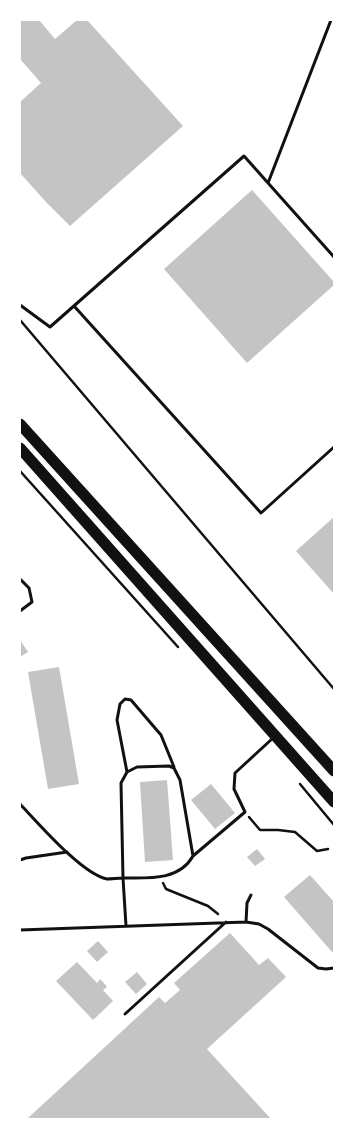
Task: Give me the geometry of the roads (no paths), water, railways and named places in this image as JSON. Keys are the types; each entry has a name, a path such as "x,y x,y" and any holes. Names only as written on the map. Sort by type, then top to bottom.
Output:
{"highway":[{"path":"20,424 334,771"},
{"path":"20,448 334,802"}],"lane":[{"path":"268,183 331,20"},
{"path":"20,305 50,328 244,156 334,257"},
{"path":"74,306 261,513 334,447"},
{"path":"20,579 29,588 32,602 20,611"},
{"path":"127,772 117,720 120,704 125,699 131,700 161,735 180,780 193,856"},
{"path":"20,804 76,861 95,874 107,879 160,877 172,874 182,868 193,856 245,812 234,789 235,773 276,736"},
{"path":"126,926 123,878 121,783 127,772 136,767 169,766 174,768"},
{"path":"20,860 67,852"},
{"path":"246,922 247,904 251,895"},
{"path":"126,1014 226,922"},
{"path":"20,930 246,922 259,924 268,929 318,968 326,970 334,968"}]}
